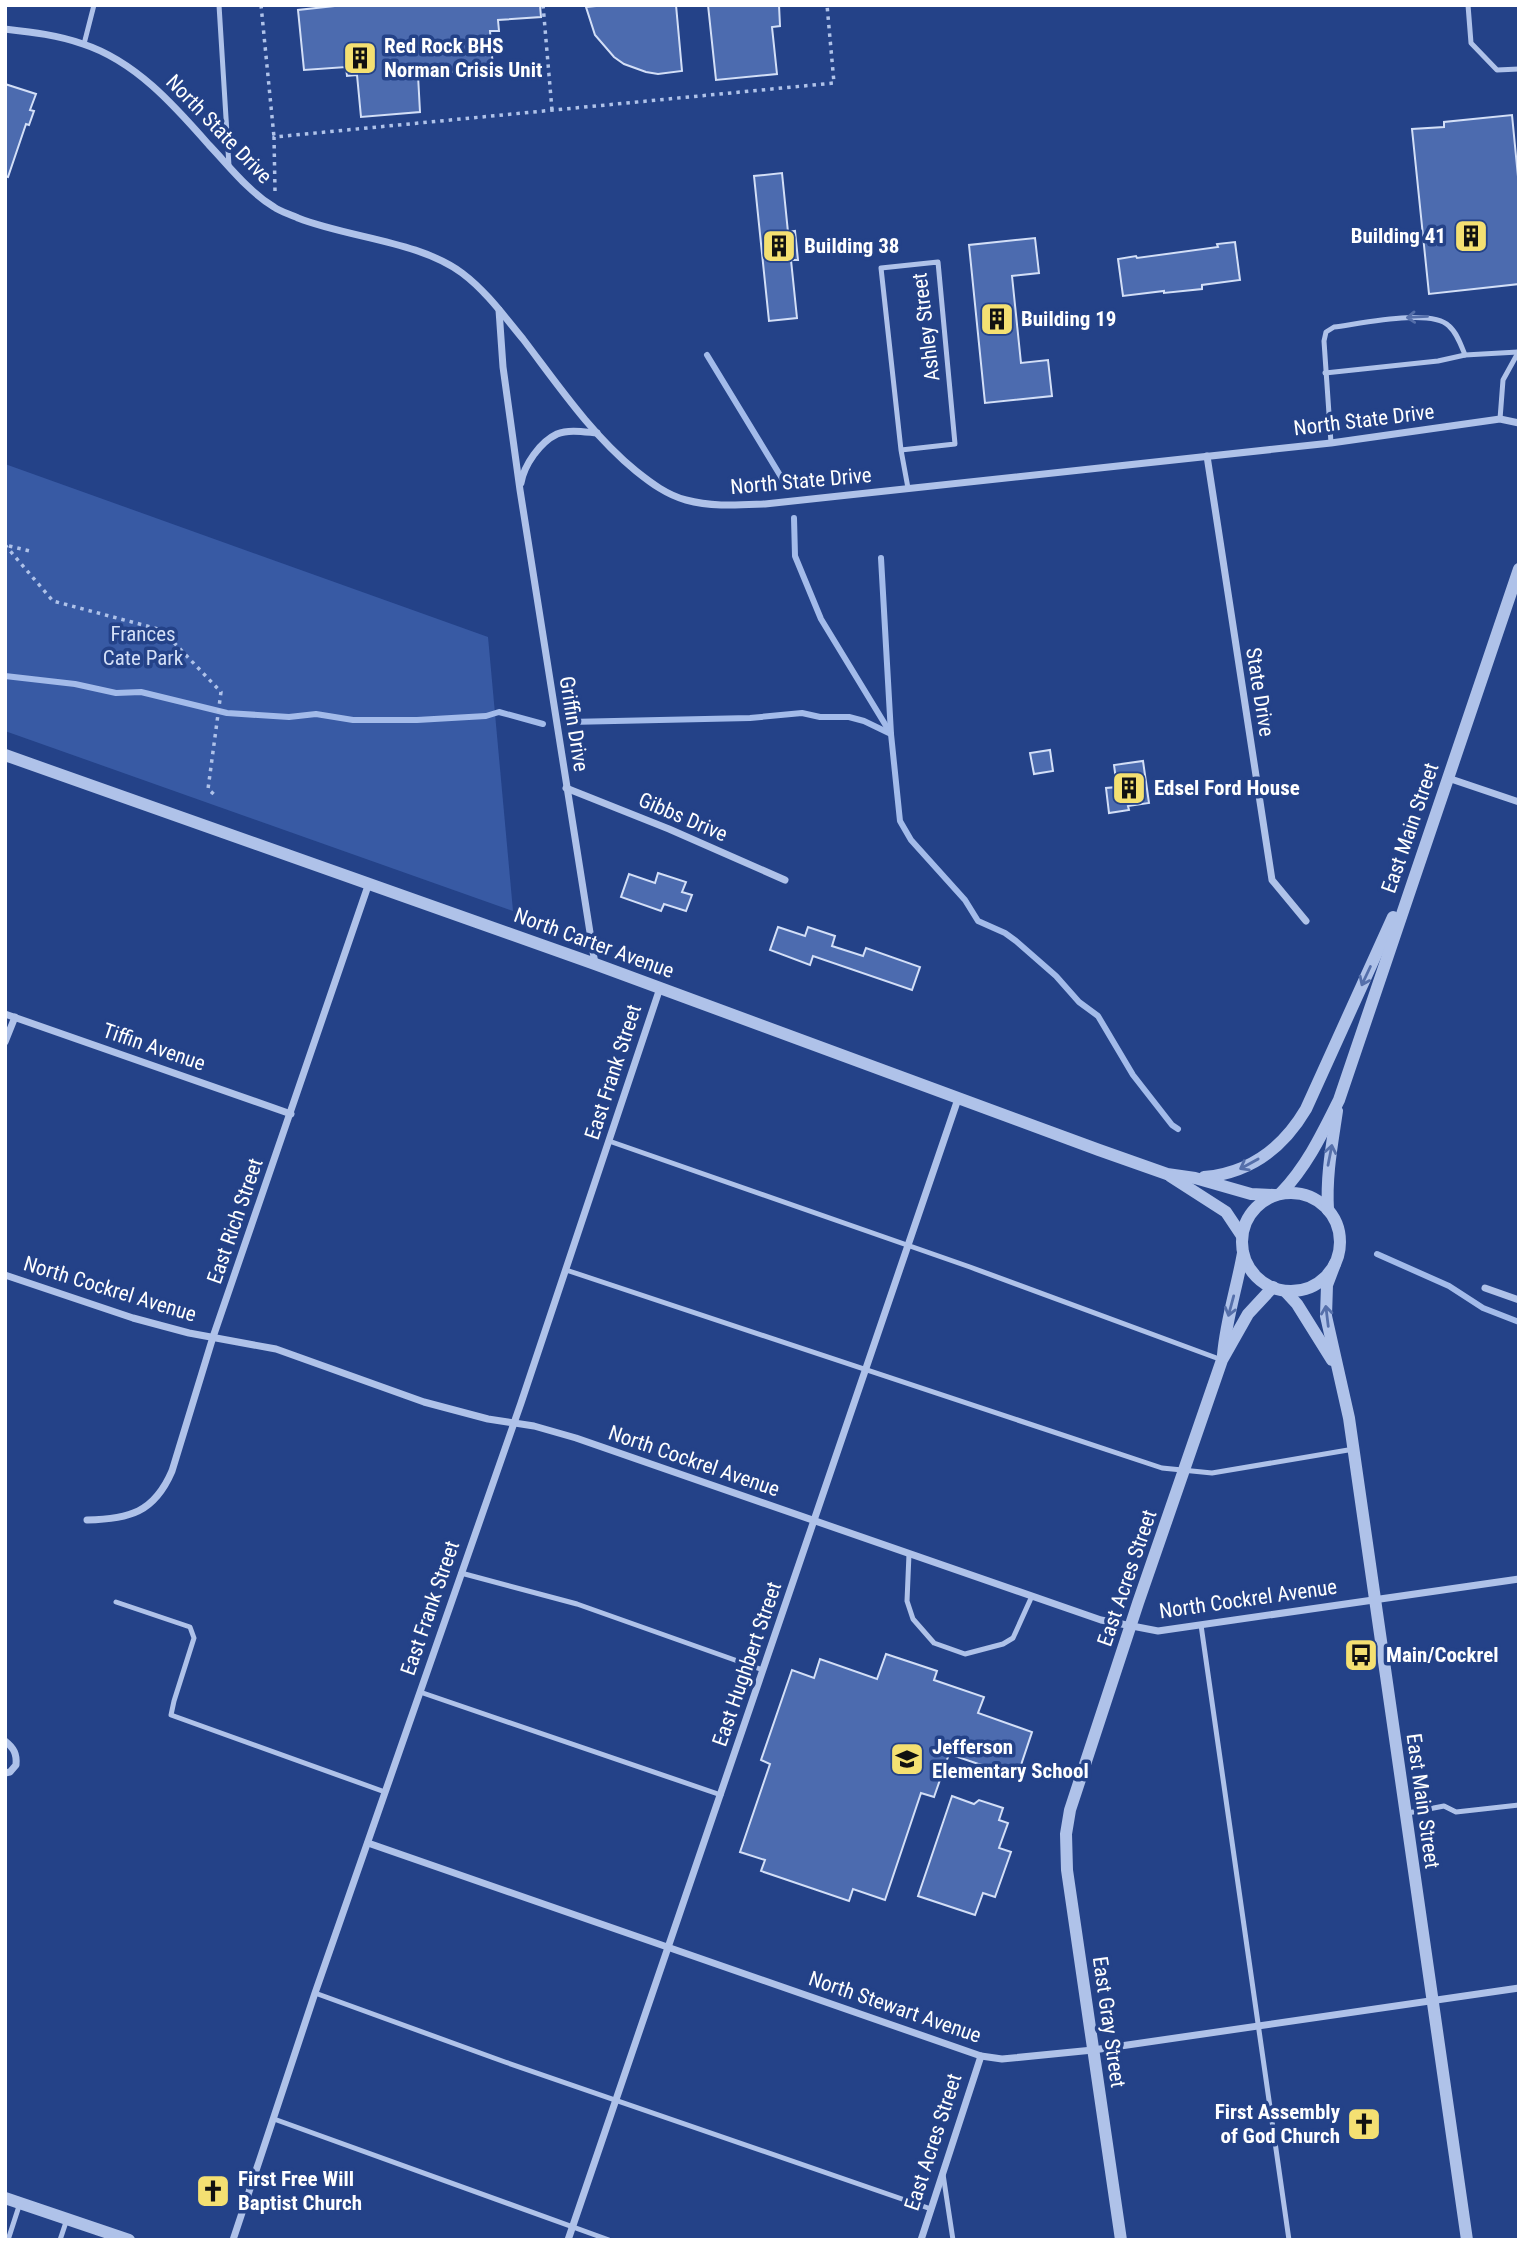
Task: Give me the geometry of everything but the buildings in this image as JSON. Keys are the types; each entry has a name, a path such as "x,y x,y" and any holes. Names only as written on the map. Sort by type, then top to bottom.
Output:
{"street":[{"name":"North State Drive","path":"5,29 84,44 106,54 153,86 250,190 275,208 309,222 428,254 446,262 477,285 499,309 597,433 623,460 649,481 671,495 685,500 716,506 765,504 1331,443 1500,419 1519,423"},
{"name":"Griffin Drive","path":"499,309 503,368 520,490 595,964"},
{"name":"Griffin Drive","path":"520,490 530,457 557,434 597,433"},
{"name":"State Drive","path":"1207,456 1272,880 1306,920"},
{"name":"East Main Street","path":"1277,1194 1295,1179 1310,1158 1339,1100 1415,869 1519,569"},
{"name":"North Carter Avenue","path":"5,755 595,964 1167,1174 1195,1178 1251,1194 1277,1194"},
{"path":"1447,778 1519,802"},
{"name":"Gibbs Drive","path":"566,788 785,880"},
{"path":"1195,1178 1220,1176 1247,1166 1285,1140 1297,1124 1415,869"},
{"name":"East Rich Street","path":"87,1520 117,1520 131,1515 156,1497 167,1484 213,1337 369,883"},
{"name":"East Frank Street","path":"233,2240 514,1423 660,988"},
{"name":"Tiffin Avenue","path":"5,1014 291,1114"},
{"path":"5,1042 15,1017"},
{"name":"East Hughbert Street","path":"568,2240 958,1099"},
{"name":"East Main Street","path":"1328,1210 1328,1164 1339,1100"},
{"name":"North Carter Avenue","path":"1167,1174 1226,1212 1242,1236"},
{"path":"1300,1193 1316,1199 1328,1210 1335,1219 1340,1235 1339,1250 1335,1264 1322,1280 1305,1289 1279,1289 1259,1279 1250,1270 1243,1253 1242,1236 1247,1220 1258,1206 1277,1194 1300,1193"},
{"name":"East Acres Street","path":"1222,1360 1225,1329 1243,1253"},
{"name":"East Main Street","path":"1335,1264 1326,1285 1326,1315 1354,1449 1467,2240"},
{"name":"North Cockrel Avenue","path":"5,1275 133,1318 189,1333 276,1349 424,1402 576,1438 1101,1620 1130,1627 1158,1631 1519,1579"},
{"path":"1485,1288 1519,1300"},
{"name":"East Main Street","path":"1279,1289 1297,1304 1337,1368"},
{"name":"East Acres Street","path":"1070,1810 1222,1360 1248,1314 1279,1289"},
{"path":"5,1741 12,1746 17,1756 16,1765 10,1772 5,1773"},
{"name":"East Gray Street","path":"1070,1810 1066,1834 1067,1870 1121,2240"},
{"name":"North Stewart Avenue","path":"368,1843 981,2056 1002,2059 1093,2050 1519,1988"},
{"name":"East Acres Street","path":"921,2240 981,2056"},
{"path":"5,2198 129,2240"}],"lane":[{"path":"84,44 94,5"},
{"path":"219,5 229,166"},
{"path":"1468,5 1471,43 1497,70 1519,69"},
{"name":"Ashley Street","path":"901,450 955,444 938,262 881,268 901,450 908,488"},
{"path":"1331,443 1325,373 1326,332 1346,325 1429,317 1449,326 1465,355"},
{"path":"1325,373 1438,361 1465,355 1518,352"},
{"path":"1500,419 1503,380 1518,352"},
{"path":"609,1141 908,1245 1222,1360"},
{"path":"566,1270 1162,1468 1212,1473 1354,1449"},
{"path":"909,1554 907,1601 913,1619 934,1643 965,1654 1003,1644 1013,1638 1032,1596"},
{"path":"461,1573 577,1604 763,1670"},
{"path":"116,1602 190,1627 194,1638 174,1700 172,1715 385,1792"},
{"path":"1201,1625 1289,2240"},
{"path":"420,1692 721,1796"},
{"path":"1405,1813 1444,1806 1456,1812 1519,1805"},
{"path":"316,1993 931,2210"},
{"path":"274,2119 609,2240"},
{"path":"943,2172 953,2240"},
{"path":"8,2240 20,2203"},
{"path":"60,2240 67,2218"}],"path":[{"path":"261,5 274,137 275,208"},
{"path":"543,5 552,110"},
{"path":"274,137 834,83 827,5"},
{"path":"6,545 30,551"},
{"path":"6,545 53,601 162,630 221,692 208,789 217,797"}],"green space":[{"name":"Frances Cate Park","path":"5,464 488,637 513,911 5,731"}],"waterway":[{"path":"707,355 786,485"},
{"path":"794,518 795,556 821,619 891,734 900,821 911,840 965,900 978,921 1016,941 1056,976 1079,1002 1098,1016 1133,1075 1178,1129"},
{"path":"569,722 750,718 802,713 820,717 849,717 891,734 881,558"},
{"path":"5,676 75,684 116,693 141,692 227,713 289,717 316,714 353,720 417,720 486,716 499,712 543,724"},
{"path":"1377,1254 1449,1286 1483,1308 1519,1322"}],"place":[{"name":"Red Rock BHS Norman Crisis Unit","path":"360,58"},
{"name":"Building 41","path":"1471,236"},
{"name":"Building 38","path":"779,246"},
{"name":"Building 19","path":"997,319"},
{"name":"Edsel Ford House","path":"1129,788"},
{"name":"Main/Cockrel","path":"1361,1655"},
{"name":"Jefferson Elementary School","path":"907,1759"},
{"name":"First Assembly of God Church","path":"1364,2124"},
{"name":"First Free Will Baptist Church","path":"213,2191"}]}
